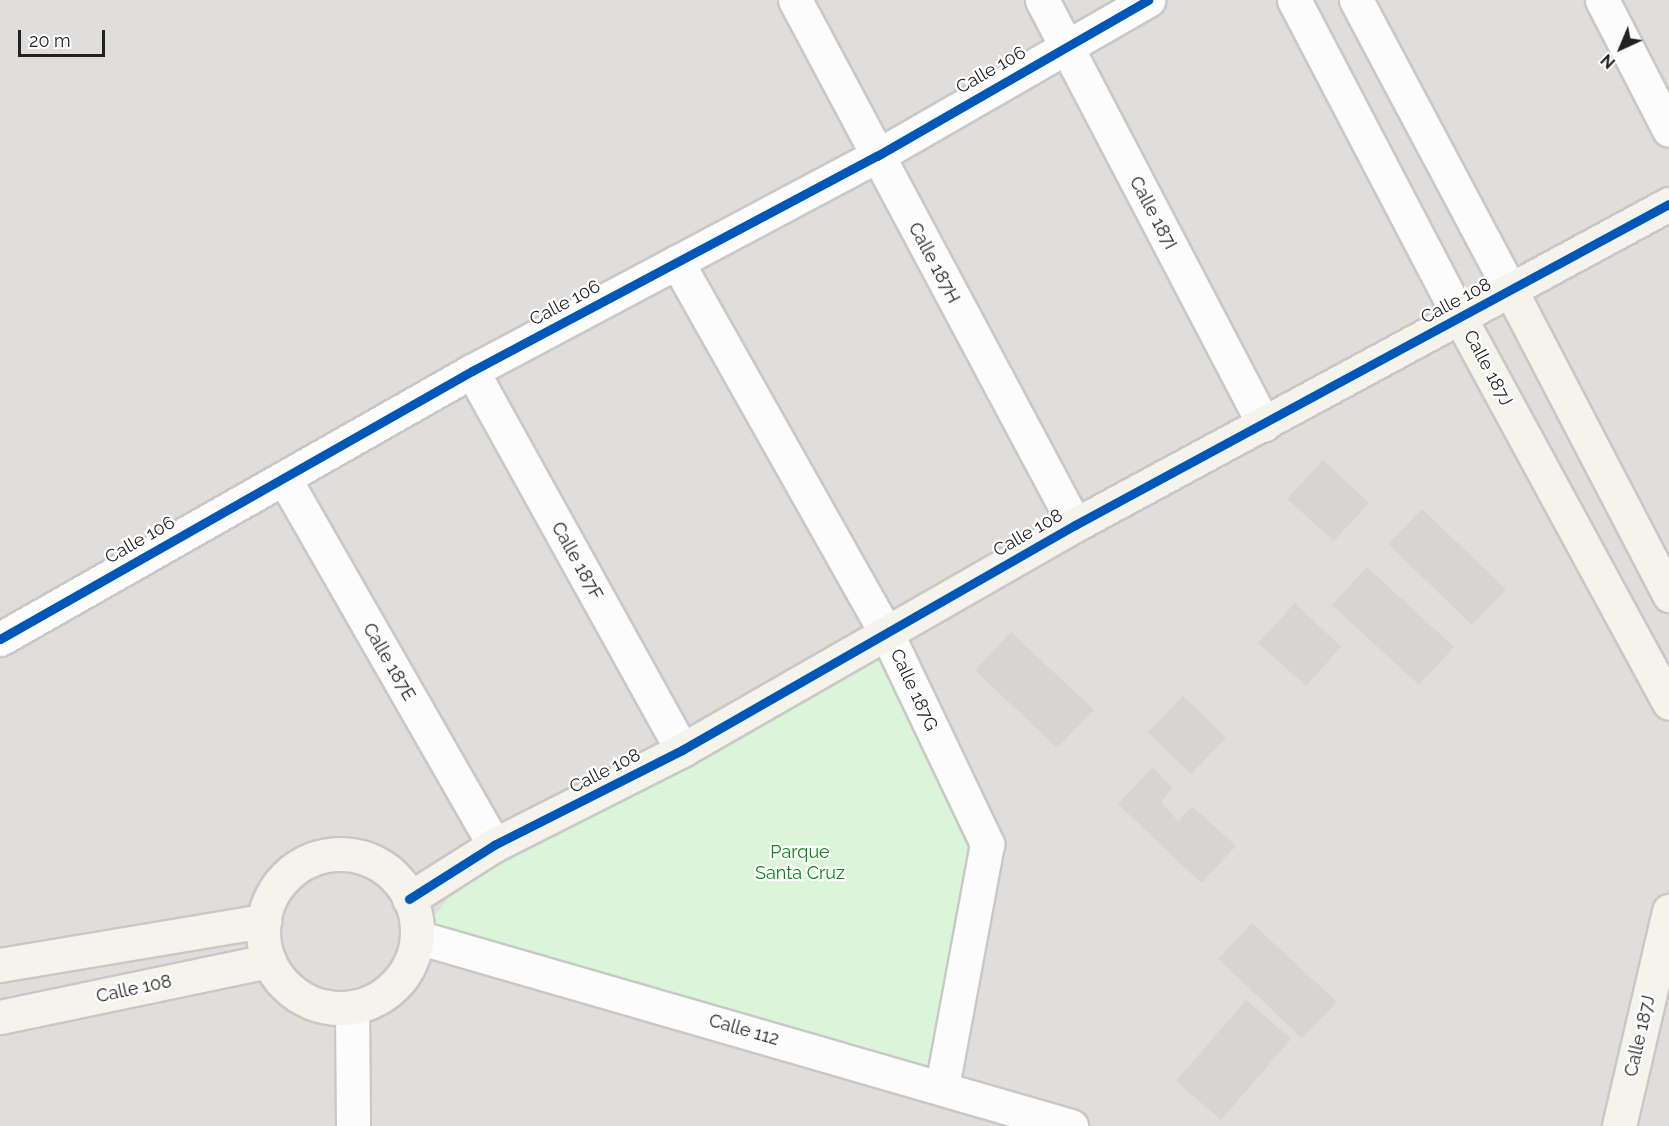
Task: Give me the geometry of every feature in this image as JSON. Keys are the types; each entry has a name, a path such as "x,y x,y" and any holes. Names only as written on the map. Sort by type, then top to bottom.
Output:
{"street":[{"name":"Calle 187H","path":"795,0 1075,525"},
{"name":"Calle 187I","path":"1042,0 1264,425"},
{"name":"Calle 106","path":"0,639 472,371 877,156 1066,45 1148,0"},
{"name":"Calle 187J","path":"1294,0 1459,316 1669,703"},
{"path":"1356,0 1669,595"},
{"path":"1602,0 1669,130"},
{"name":"Calle 108","path":"409,899 494,845 682,750 1075,525 1264,425 1459,316 1511,291 1669,204"},
{"name":"Calle 187G","path":"677,262 887,634 987,844 942,1086"},
{"name":"Calle 187F","path":"472,371 682,750"},
{"name":"Calle 187E","path":"284,478 494,845"},
{"path":"349,854 383,867 402,886 409,899 417,937 412,959 399,982 378,999 352,1008 326,1007 300,998 280,980 268,961 262,935 264,921 278,884 297,866 322,855 349,854"},
{"name":"Calle 187J","path":"1619,1126 1669,911"},
{"path":"0,965 264,921"},
{"name":"Calle 112","path":"417,937 942,1086 1071,1126"},
{"name":"Calle 108","path":"0,1017 268,961"},
{"path":"352,1008 353,1126"}],"shaded area":[{"path":"0,0 1669,0 1669,1126 0,1126"}],"green space":[{"name":"Parque Santa Cruz","path":"883,630 972,845 934,1074 423,931 492,840"}],"building":[{"path":"1323,460 1369,503 1334,541 1287,499"},
{"path":"1422,509 1506,589 1472,625 1388,544"},
{"path":"1367,567 1454,647 1419,685 1332,605"},
{"path":"1295,603 1341,647 1306,686 1258,643"},
{"path":"1011,632 1094,710 1057,748 975,670"},
{"path":"1183,696 1226,738 1191,774 1148,732"},
{"path":"1153,767 1172,788 1161,802 1178,821 1192,806 1236,846 1201,883 1118,804"},
{"path":"1252,923 1337,1002 1302,1038 1218,959"},
{"path":"1246,1000 1291,1039 1221,1120 1176,1081"}],"cycle path":[{"path":"0,639 472,371 877,156 1148,0"},
{"path":"409,899 494,845 682,750 1075,525 1669,204"}]}
